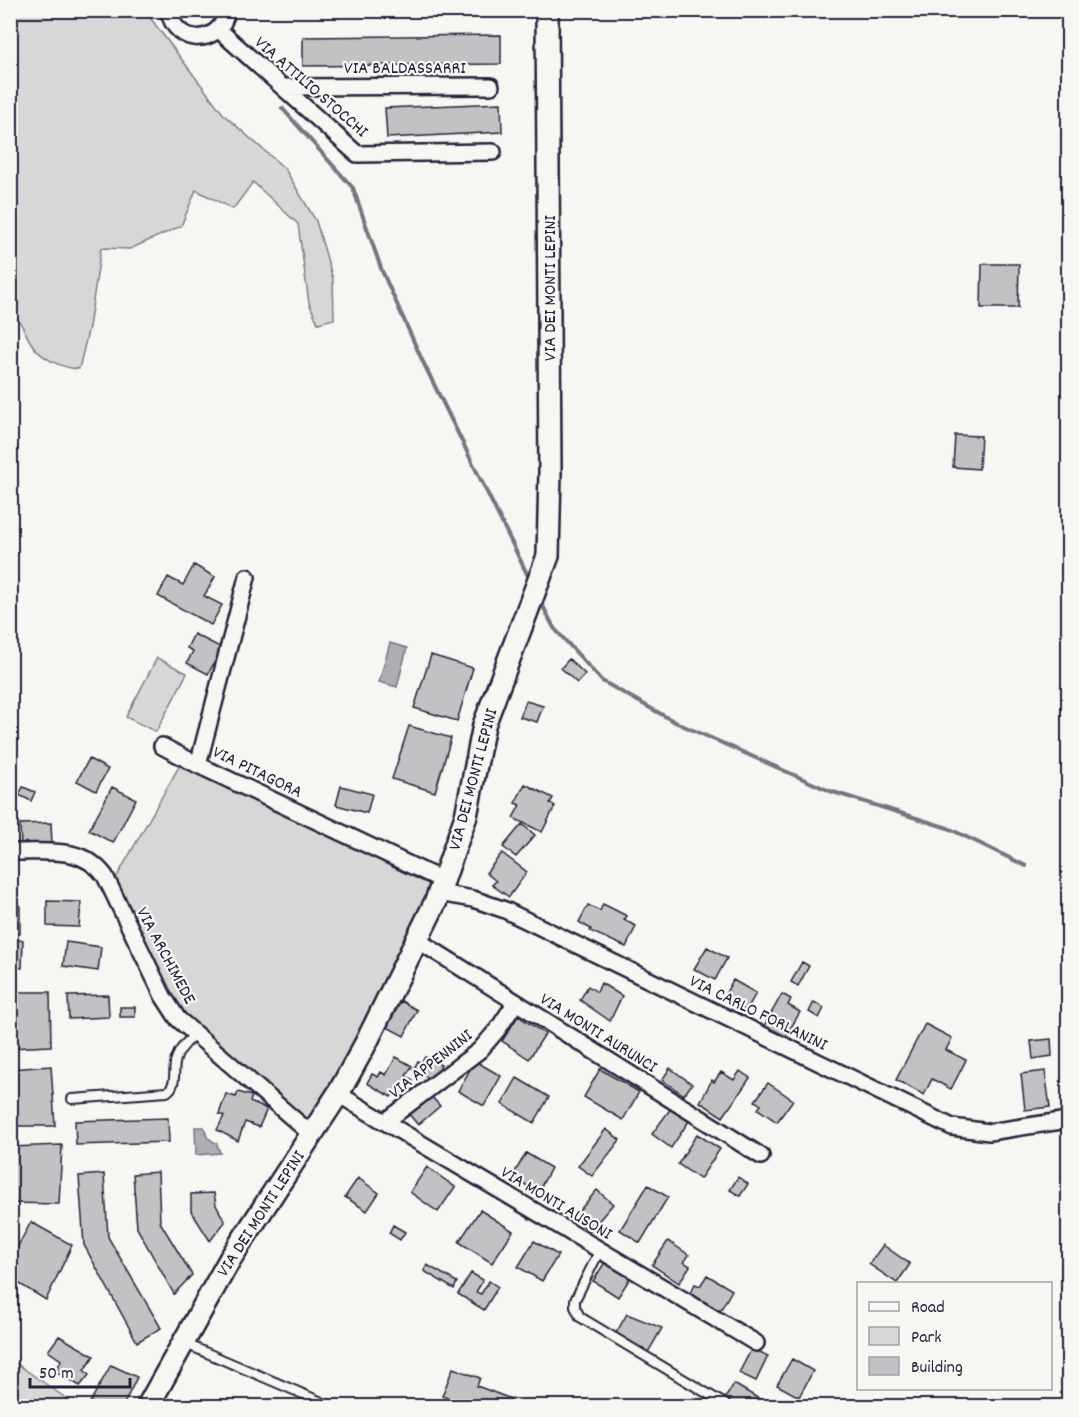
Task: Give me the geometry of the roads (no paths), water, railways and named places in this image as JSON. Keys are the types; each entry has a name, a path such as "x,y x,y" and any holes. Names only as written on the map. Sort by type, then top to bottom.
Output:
{"street":[{"path":"169,10 174,27 188,37 206,38 219,30 226,20 227,10"},
{"name":"VIA DEI MONTI LEPINI","path":"148,1407 182,1342 246,1233 338,1094 417,940 441,887 466,816 479,741 548,556 550,472 547,10"},
{"name":"VIA ATTILIO STOCCHI","path":"219,30 357,154 493,152"},
{"name":"VIA BALDASSARRI","path":"283,87 491,86"},
{"name":"VIA PITAGORA","path":"247,577 198,765 441,887"},
{"path":"162,746 198,765"},
{"name":"VIA ARCHIMEDE","path":"10,852 71,852 88,859 98,867 105,876 166,1002 194,1035 312,1134"},
{"name":"VIA CARLO FORLANINI","path":"441,887 505,910 952,1127 989,1132 1068,1119"},
{"name":"VIA MONTI AURUNCI","path":"417,940 760,1156"},
{"name":"VIA APPENNINI","path":"385,1122 480,1050 516,1002"},
{"name":"VIA MONTI AUSONI","path":"338,1094 756,1343"}],"lane":[{"path":"72,1099 167,1092 173,1086 178,1053 194,1035"},
{"path":"600,1250 575,1300 575,1307 580,1317 728,1407"},
{"path":"182,1342 331,1407"}],"waterway":[{"path":"282,108 353,188 382,271 423,362 531,582"},
{"path":"540,600 554,628 602,681 677,723 830,791 948,828 1026,866"}]}
